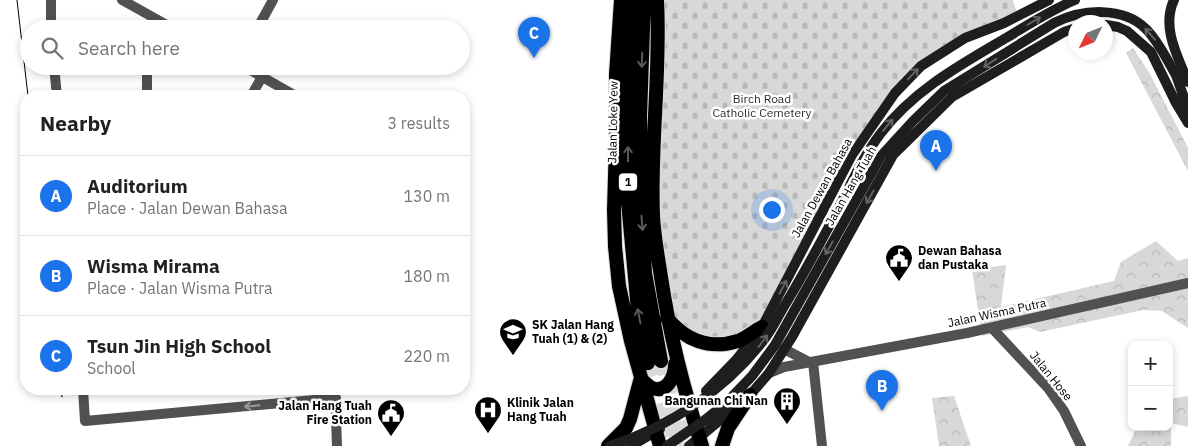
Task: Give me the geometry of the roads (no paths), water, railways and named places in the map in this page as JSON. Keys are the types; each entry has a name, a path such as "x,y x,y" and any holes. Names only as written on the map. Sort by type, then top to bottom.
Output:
{"highway":[{"path":"620,0 616,75 615,246 619,286 641,379 660,446"},
{"name":"Jalan Loke Yew","path":"631,0 628,202 638,310 655,362 641,206 640,117 644,0"},
{"path":"657,0 658,30 653,130 653,217 667,317 675,358 697,443"},
{"path":"667,317 675,328 686,336 700,342 719,344 738,340 762,327"},
{"path":"641,379 651,388 658,390 670,384 675,370 675,358"},
{"path":"609,446 626,428 641,379"},
{"path":"722,446 728,428 750,396"}],"main road":[{"name":"Jalan Dewan Bahasa","path":"656,432 720,378 762,327 852,155 895,93 921,66 964,38 1004,24 1049,0"},
{"name":"Jalan Hang Tuah","path":"609,446 637,437 693,406 728,379 764,340 805,272 863,161 879,135 901,110 927,86 1038,19 1076,0"},
{"path":"1174,0 1169,16 1170,29 1173,43 1188,82"},
{"name":"Jalan Hang Tuah","path":"666,446 725,404 752,376 775,345 881,156 913,120 944,91 1054,22 1068,16 1096,12 1121,15 1134,20 1146,30 1159,46 1176,76 1188,109"},
{"path":"1004,24 1005,36 1011,46 1019,52 1026,53"},
{"path":"1113,26 1127,31 1151,52 1188,123"},
{"path":"697,443 750,396 770,373 893,155 952,97 1068,31"},
{"path":"631,446 656,432"}],"street":[{"path":"51,0 51,20"},
{"path":"262,20 273,0"},
{"path":"127,3 152,20"},
{"path":"55,75 56,90"},
{"path":"147,75 147,90"},
{"path":"259,75 285,90"},
{"path":"254,90 262,77"},
{"name":"Jalan Wisma Putra","path":"770,373 784,367 992,328 1188,283"},
{"name":"Jalan Hose","path":"992,328 1048,388 1064,411 1081,446"},
{"path":"784,349 811,362 822,446"},
{"path":"83,395 85,421 317,395"},
{"path":"335,395 337,446"}],"tunnel":[{"path":"661,361 686,446"},
{"path":"648,363 672,446"}],"tram line":[{"path":"17,0 20,26"},
{"path":"26,75 27,90"}],"place":[{"name":"Tsun Jin High School","path":"534,58"},
{"name":"Auditorium","path":"936,171"},
{"name":"Dewan Bahasa dan Pustaka","path":"899,282"},
{"name":"SK Jalan Hang Tuah (1) & (2)","path":"513,356"},
{"name":"Wisma Mirama","path":"882,411"},
{"name":"Bangunan Chi Nan","path":"787,425"},
{"name":"Klinik Jalan Hang Tuah","path":"488,434"},
{"name":"Jalan Hang Tuah Fire Station","path":"391,437"}],"park label":[{"name":"Birch Road Catholic Cemetery","path":"762,106"}]}
